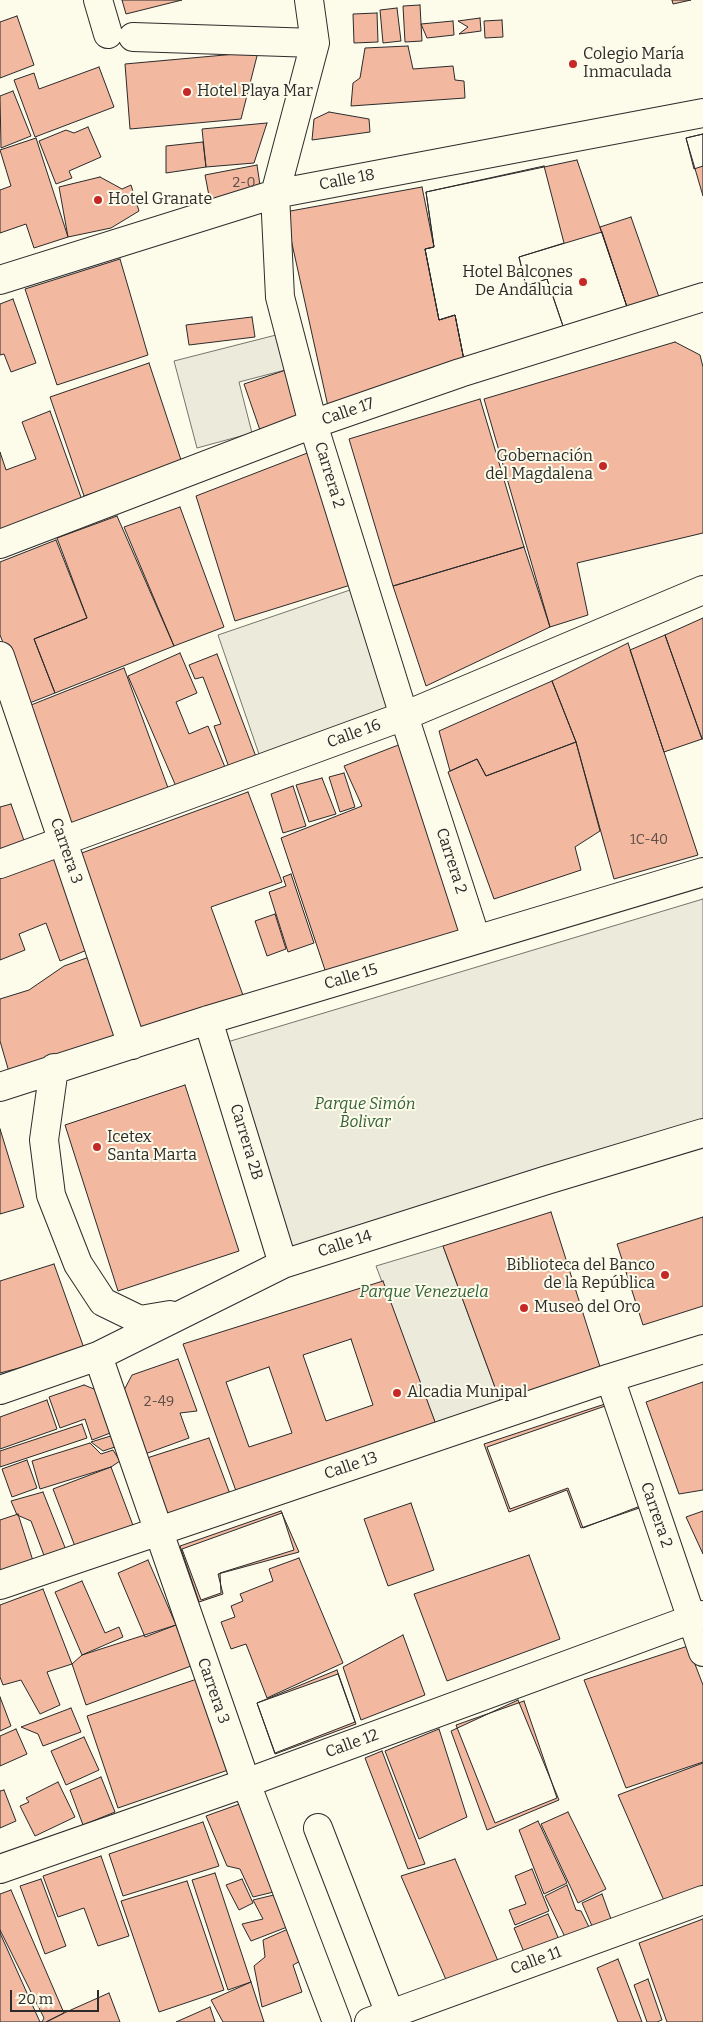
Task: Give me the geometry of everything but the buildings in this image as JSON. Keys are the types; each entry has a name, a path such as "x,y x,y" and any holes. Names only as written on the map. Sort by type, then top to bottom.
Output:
{"street":[{"path":"98,0 120,35 314,43"},
{"name":"Carrera 2","path":"309,0 314,43 275,194 280,297 313,424 476,939"},
{"name":"Calle 18","path":"0,280 275,194 703,113"},
{"name":"Calle 17","path":"0,544 313,424 460,373 703,297"},
{"name":"Calle 16","path":"0,864 404,716 703,590"},
{"name":"Carrera 3","path":"0,656 132,1045"},
{"name":"Calle 15","path":"0,1087 54,1068 208,1020 703,872"},
{"name":"Carrera 2B","path":"208,1020 283,1264"},
{"path":"54,1068 44,1140 45,1149 51,1195 78,1264 103,1302 140,1320 182,1313"},
{"name":"Calle 14","path":"0,1390 98,1356 283,1264 546,1180 703,1133"},
{"name":"Calle 13","path":"0,1585 610,1378 703,1349"},
{"name":"Carrera 3","path":"98,1356 157,1532 246,1783 337,2022"},
{"name":"Carrera 2","path":"610,1378 697,1617 703,1652"},
{"name":"Calle 12","path":"0,1869 246,1783 697,1617"},
{"path":"318,1828 379,2018"},
{"name":"Calle 11","path":"379,2018 703,1900"}],"green space":[{"path":"280,334 289,369 239,382 252,433 197,448 174,361"},
{"path":"353,589 396,714 261,760 218,635"},
{"name":"Parque Simón Bolivar","path":"703,899 703,1123 286,1253 224,1043"},
{"name":"Parque Venezuela","path":"443,1246 503,1409 438,1430 376,1266"}],"place":[{"name":"Colegio María Inmaculada","path":"573,64"},
{"name":"Hotel Playa Mar","path":"187,92"},
{"name":"Hotel Granate","path":"98,200"},
{"name":"Hotel Balcones De Andalucia","path":"583,282"},
{"name":"Gobernación del Magdalena","path":"603,466"},
{"name":"Icetex Santa Marta","path":"97,1147"},
{"name":"Biblioteca del Banco de la República","path":"665,1275"},
{"name":"Museo del Oro","path":"524,1308"},
{"name":"Alcadia Munipal","path":"397,1393"}]}
